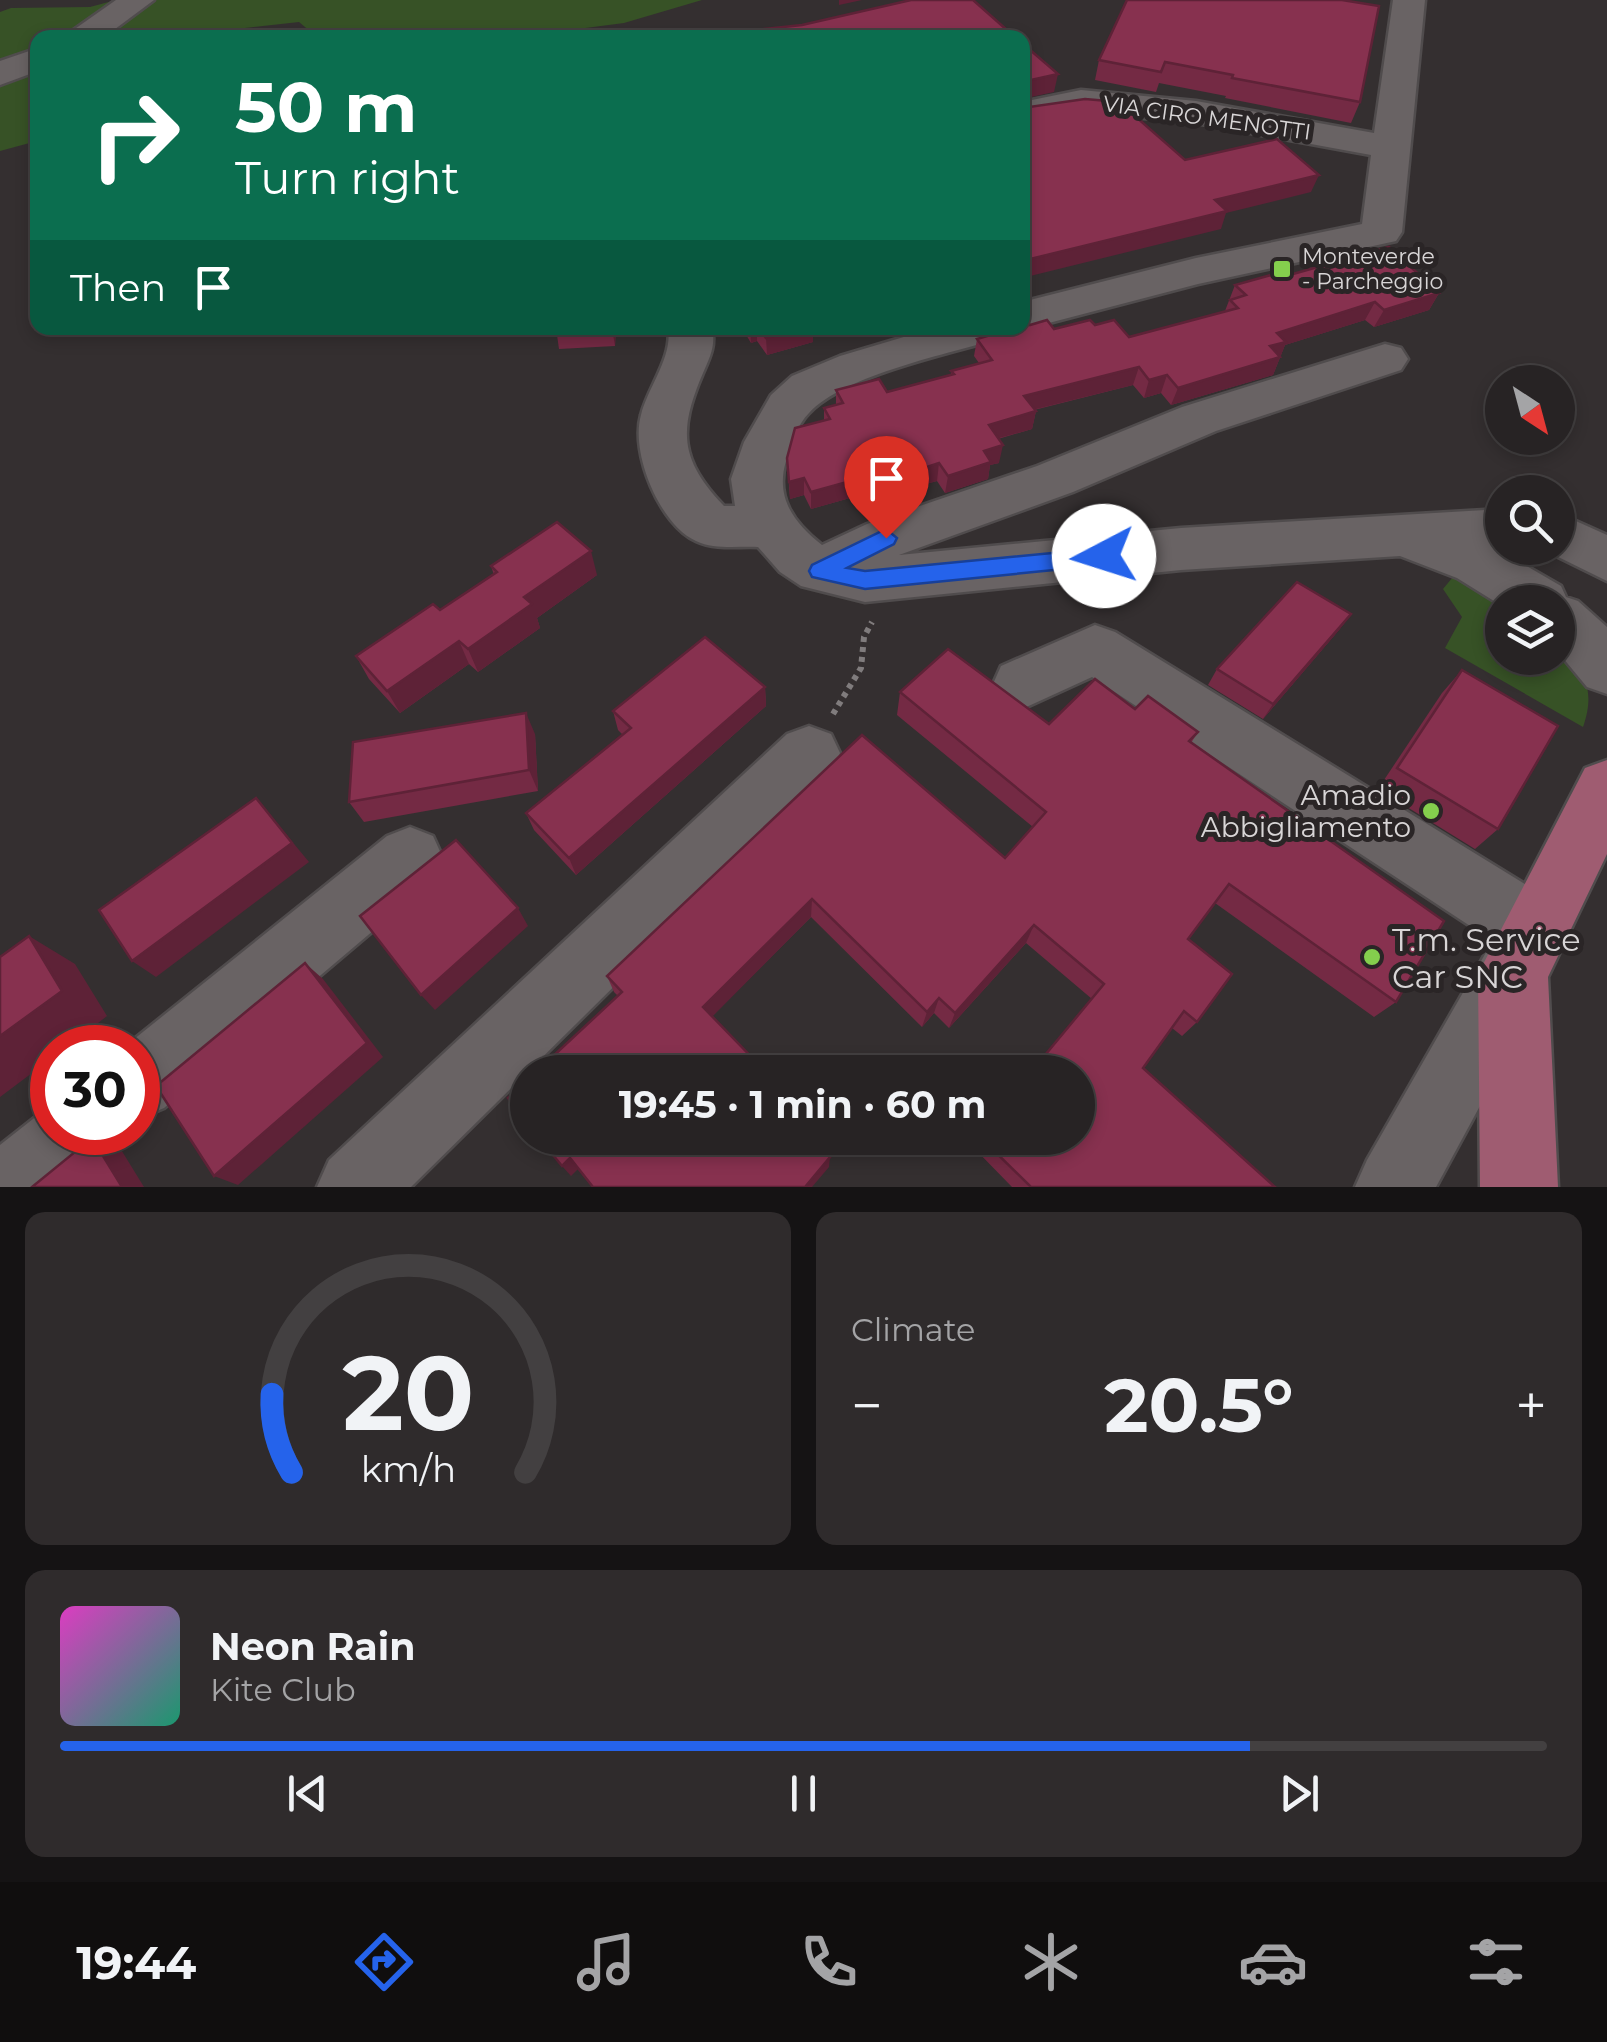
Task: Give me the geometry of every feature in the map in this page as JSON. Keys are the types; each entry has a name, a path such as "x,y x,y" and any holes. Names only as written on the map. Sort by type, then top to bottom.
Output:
{"main road":[{"path":"1519,1187 1524,951 1607,788"}],"street":[{"path":"91,30 138,0"},
{"path":"1030,314 1196,271 1381,232 1392,147 1398,9"},
{"path":"0,74 30,61"},
{"name":"VIA CIRO MENOTTI","path":"1030,111 1081,101 1196,112 1392,147"},
{"path":"692,335 694,342 662,411 660,458 683,498 711,526 774,527"},
{"path":"963,335 826,380 795,398 768,440 756,488 774,527 791,548 820,571 865,580 1181,549 1485,531"},
{"path":"820,571 886,538 1056,479 1200,419 1385,359"},
{"path":"1575,529 1607,526"},
{"path":"1402,536 1476,563 1513,585"},
{"path":"1575,540 1607,560"},
{"path":"1575,613 1607,622"},
{"path":"1575,633 1607,670"},
{"path":"1022,684 1095,649 1524,951 1394,1187"},
{"path":"356,1187 808,753"},
{"path":"160,1064 410,858"},
{"path":"9,1187 48,1155"}],"green space":[{"path":"116,0 702,0 624,23 570,30 309,30 299,22 227,30 30,30 30,143 0,151 0,12 11,8 90,7"},
{"path":"1457,572 1485,587 1485,671 1445,648 1462,617 1443,589"},
{"path":"1575,661 1588,690 1583,727 1492,675 1575,675"}],"building":[{"path":"911,0 973,0 1007,30 756,30 802,25"},
{"path":"1127,0 1342,0 1379,6 1360,102 1165,62 1161,72 1099,60"},
{"path":"1030,50 1058,74 1030,80"},
{"path":"1085,99 1119,102 1185,160 1277,139 1319,175 1215,200 1227,211 1030,259 1030,107"},
{"path":"1389,247 1439,293 1384,310 1375,302 1277,333 1286,342 1270,346 1280,357 1178,388 1167,375 1149,380 1139,367 1024,396 1036,411 989,425 1003,445 984,451 991,462 948,476 939,463 924,468 912,447 850,465 858,479 811,492 804,478 789,482 787,458 795,428 830,419 824,408 843,403 836,390 879,379 887,392 954,374 951,371 992,360 977,339 1030,335 1030,325 1047,320 1054,329 1090,320 1095,325 1114,320 1129,337 1238,308 1230,300 1246,295 1235,285 1271,275 1275,279"},
{"path":"557,522 591,551 524,597 532,604 468,649 459,641 387,691 356,656 433,604 440,610 497,572 491,566"},
{"path":"1297,582 1351,614 1273,704 1217,669"},
{"path":"705,637 765,687 569,858 526,813 631,728 613,711"},
{"path":"948,649 1049,724 1095,679 1135,709 1148,696 1198,732 1189,741 1444,921 1396,1002 1229,884 1188,939 1232,974 1197,1022 1184,1011 1143,1068 1275,1187 1031,1187 998,1155 1095,1155 1095,1055 1045,1055 1104,984 1034,925 955,1013 939,998 927,1012 812,899 703,1007 750,1055 554,1055 622,992 607,976 862,735 1005,858 1046,812 900,692"},
{"path":"1462,670 1558,726 1498,829 1397,768"},
{"path":"526,713 529,770 349,802 353,742"},
{"path":"256,798 292,843 132,961 99,910"},
{"path":"456,840 518,908 421,995 360,916"},
{"path":"29,936 62,991 0,1036 0,957"},
{"path":"305,963 367,1043 214,1176 160,1092 160,1083"},
{"path":"71,1155 102,1155 122,1187 32,1187"},
{"path":"553,1155 830,1157 805,1187 593,1187 570,1158 562,1166"}],"place":[{"name":"Monteverde - Parcheggio","path":"1282,269"},
{"name":"Amadio Abbigliamento","path":"1431,811"},
{"name":"T.m. Service Car SNC","path":"1372,957"}],"route":[{"path":"886,538 820,571 865,580 1104,556"}]}
